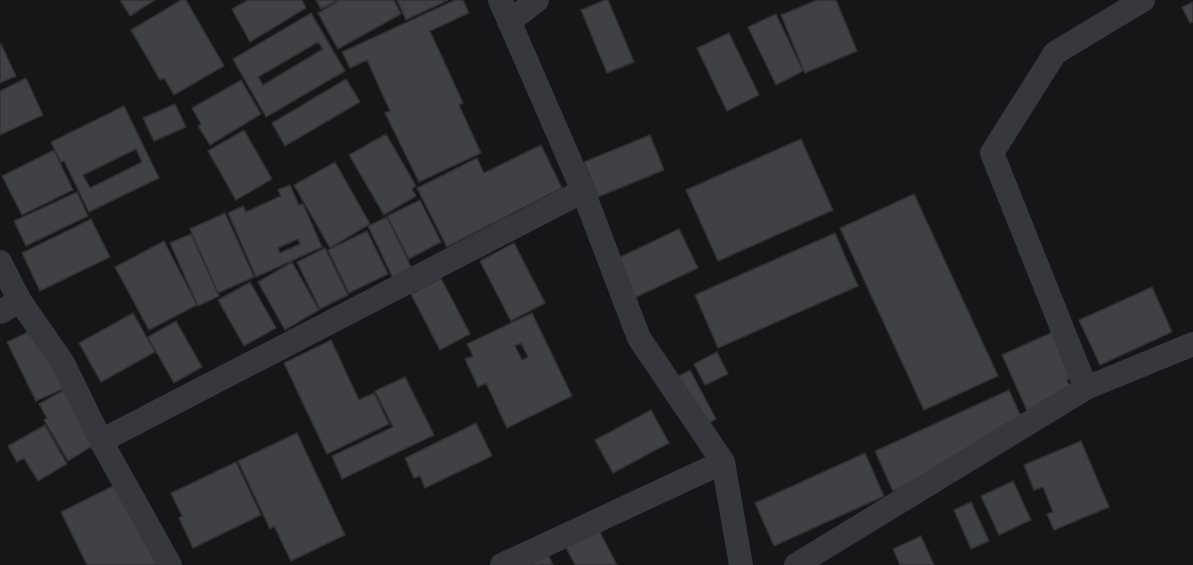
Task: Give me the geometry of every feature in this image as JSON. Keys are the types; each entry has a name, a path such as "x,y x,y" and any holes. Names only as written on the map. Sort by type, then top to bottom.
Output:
{"street":[{"path":"537,0 504,11 583,191 639,338 723,462 741,565"},
{"path":"1086,388 992,153 1055,53 1143,0"},
{"path":"101,441 583,191"},
{"path":"0,262 10,307 63,363 101,441 170,565"},
{"path":"796,565 1086,388 1193,344"},
{"path":"502,565 723,462"}],"building":[{"path":"120,0 155,0 130,16"},
{"path":"181,0 186,0 224,66 174,95 164,78 160,80 131,30"},
{"path":"248,0 302,0 306,8 250,42 232,9"},
{"path":"316,0 338,0 321,9"},
{"path":"340,0 394,0 401,14 338,49 318,13"},
{"path":"397,0 448,0 406,20"},
{"path":"455,0 463,0 469,13 430,31 463,103 459,105 481,153 419,182 385,113 390,111 367,60 350,68 342,52"},
{"path":"608,0 634,62 607,73 581,10"},
{"path":"817,0 836,0 857,51 805,73 781,15"},
{"path":"1193,2 1193,22 1190,23 1182,7"},
{"path":"311,13 345,71 266,117 233,59","holes":["318,42 323,49 263,85 258,77"]},
{"path":"776,14 803,71 776,85 748,27"},
{"path":"729,33 759,95 727,111 697,48"},
{"path":"0,45 16,76 0,83"},
{"path":"26,78 43,115 0,135 0,91"},
{"path":"346,79 360,102 285,146 272,123"},
{"path":"241,80 261,114 210,145 198,126 201,124 192,108"},
{"path":"175,104 186,127 154,141 143,118"},
{"path":"124,106 159,178 89,212 64,161 61,162 51,142","holes":["136,149 142,162 90,188 83,175"]},
{"path":"244,130 272,179 236,200 208,151"},
{"path":"386,134 416,186 412,189 416,196 384,215 349,155"},
{"path":"650,135 664,170 598,197 584,162"},
{"path":"801,139 833,210 718,261 686,190"},
{"path":"541,145 562,188 447,247 417,188 477,158 484,173"},
{"path":"54,150 73,190 22,215 2,176"},
{"path":"335,162 370,224 330,248 294,185"},
{"path":"290,185 299,205 303,204 322,247 256,277 228,213 243,206 246,212 281,196 278,190","holes":["298,239 300,244 280,253 278,248"]},
{"path":"77,192 88,216 26,246 14,221"},
{"path":"914,194 998,376 924,410 840,228"},
{"path":"420,200 441,242 409,259 387,216"},
{"path":"225,213 254,277 218,293 190,229"},
{"path":"387,217 412,269 393,278 368,226"},
{"path":"91,219 110,257 40,291 22,253"},
{"path":"679,229 698,268 632,299 614,260"},
{"path":"367,231 388,274 349,293 328,250"},
{"path":"835,233 858,286 718,348 695,295"},
{"path":"191,234 219,296 198,306 170,243"},
{"path":"164,241 197,305 149,330 115,267"},
{"path":"514,243 545,303 511,321 480,261"},
{"path":"325,248 348,295 320,309 297,262"},
{"path":"292,262 319,310 285,330 258,282"},
{"path":"441,278 470,334 440,350 411,294"},
{"path":"250,282 276,328 244,346 218,300"},
{"path":"1152,287 1172,332 1100,365 1079,320"},
{"path":"133,313 155,352 101,382 79,343"},
{"path":"532,313 572,396 507,428 486,383 478,387 465,359 473,356 467,344","holes":["521,343 528,357 522,360 515,346"]},
{"path":"176,321 202,367 174,383 148,337"},
{"path":"47,323 76,383 36,401 7,342"},
{"path":"1053,332 1073,377 1067,380 1070,386 1029,415 1002,355"},
{"path":"331,340 359,400 374,393 389,424 327,454 284,363"},
{"path":"717,352 728,374 705,385 694,364"},
{"path":"690,370 716,419 701,427 675,378"},
{"path":"405,377 434,435 342,479 332,456 393,427 375,391"},
{"path":"73,385 104,439 68,461 44,420 47,418 39,404"},
{"path":"1009,390 1027,430 893,491 875,451"},
{"path":"651,410 669,443 613,473 595,440"},
{"path":"476,423 492,456 425,488 420,476 414,478 405,458"},
{"path":"45,425 67,464 38,481 24,458 17,462 8,446"},
{"path":"297,433 345,535 291,561 274,526 270,529 238,461"},
{"path":"1081,441 1109,507 1054,530 1047,514 1053,512 1043,487 1034,490 1024,465"},
{"path":"865,453 884,496 774,546 755,503"},
{"path":"236,462 261,515 193,548 179,518 182,516 171,493"},
{"path":"125,480 161,565 87,565 61,512"},
{"path":"1013,481 1031,520 999,535 981,496"},
{"path":"971,502 989,541 971,549 954,510"},
{"path":"590,513 617,565 575,565 557,530"},
{"path":"921,536 934,565 900,565 893,549"},
{"path":"542,542 553,565 513,565"}]}
